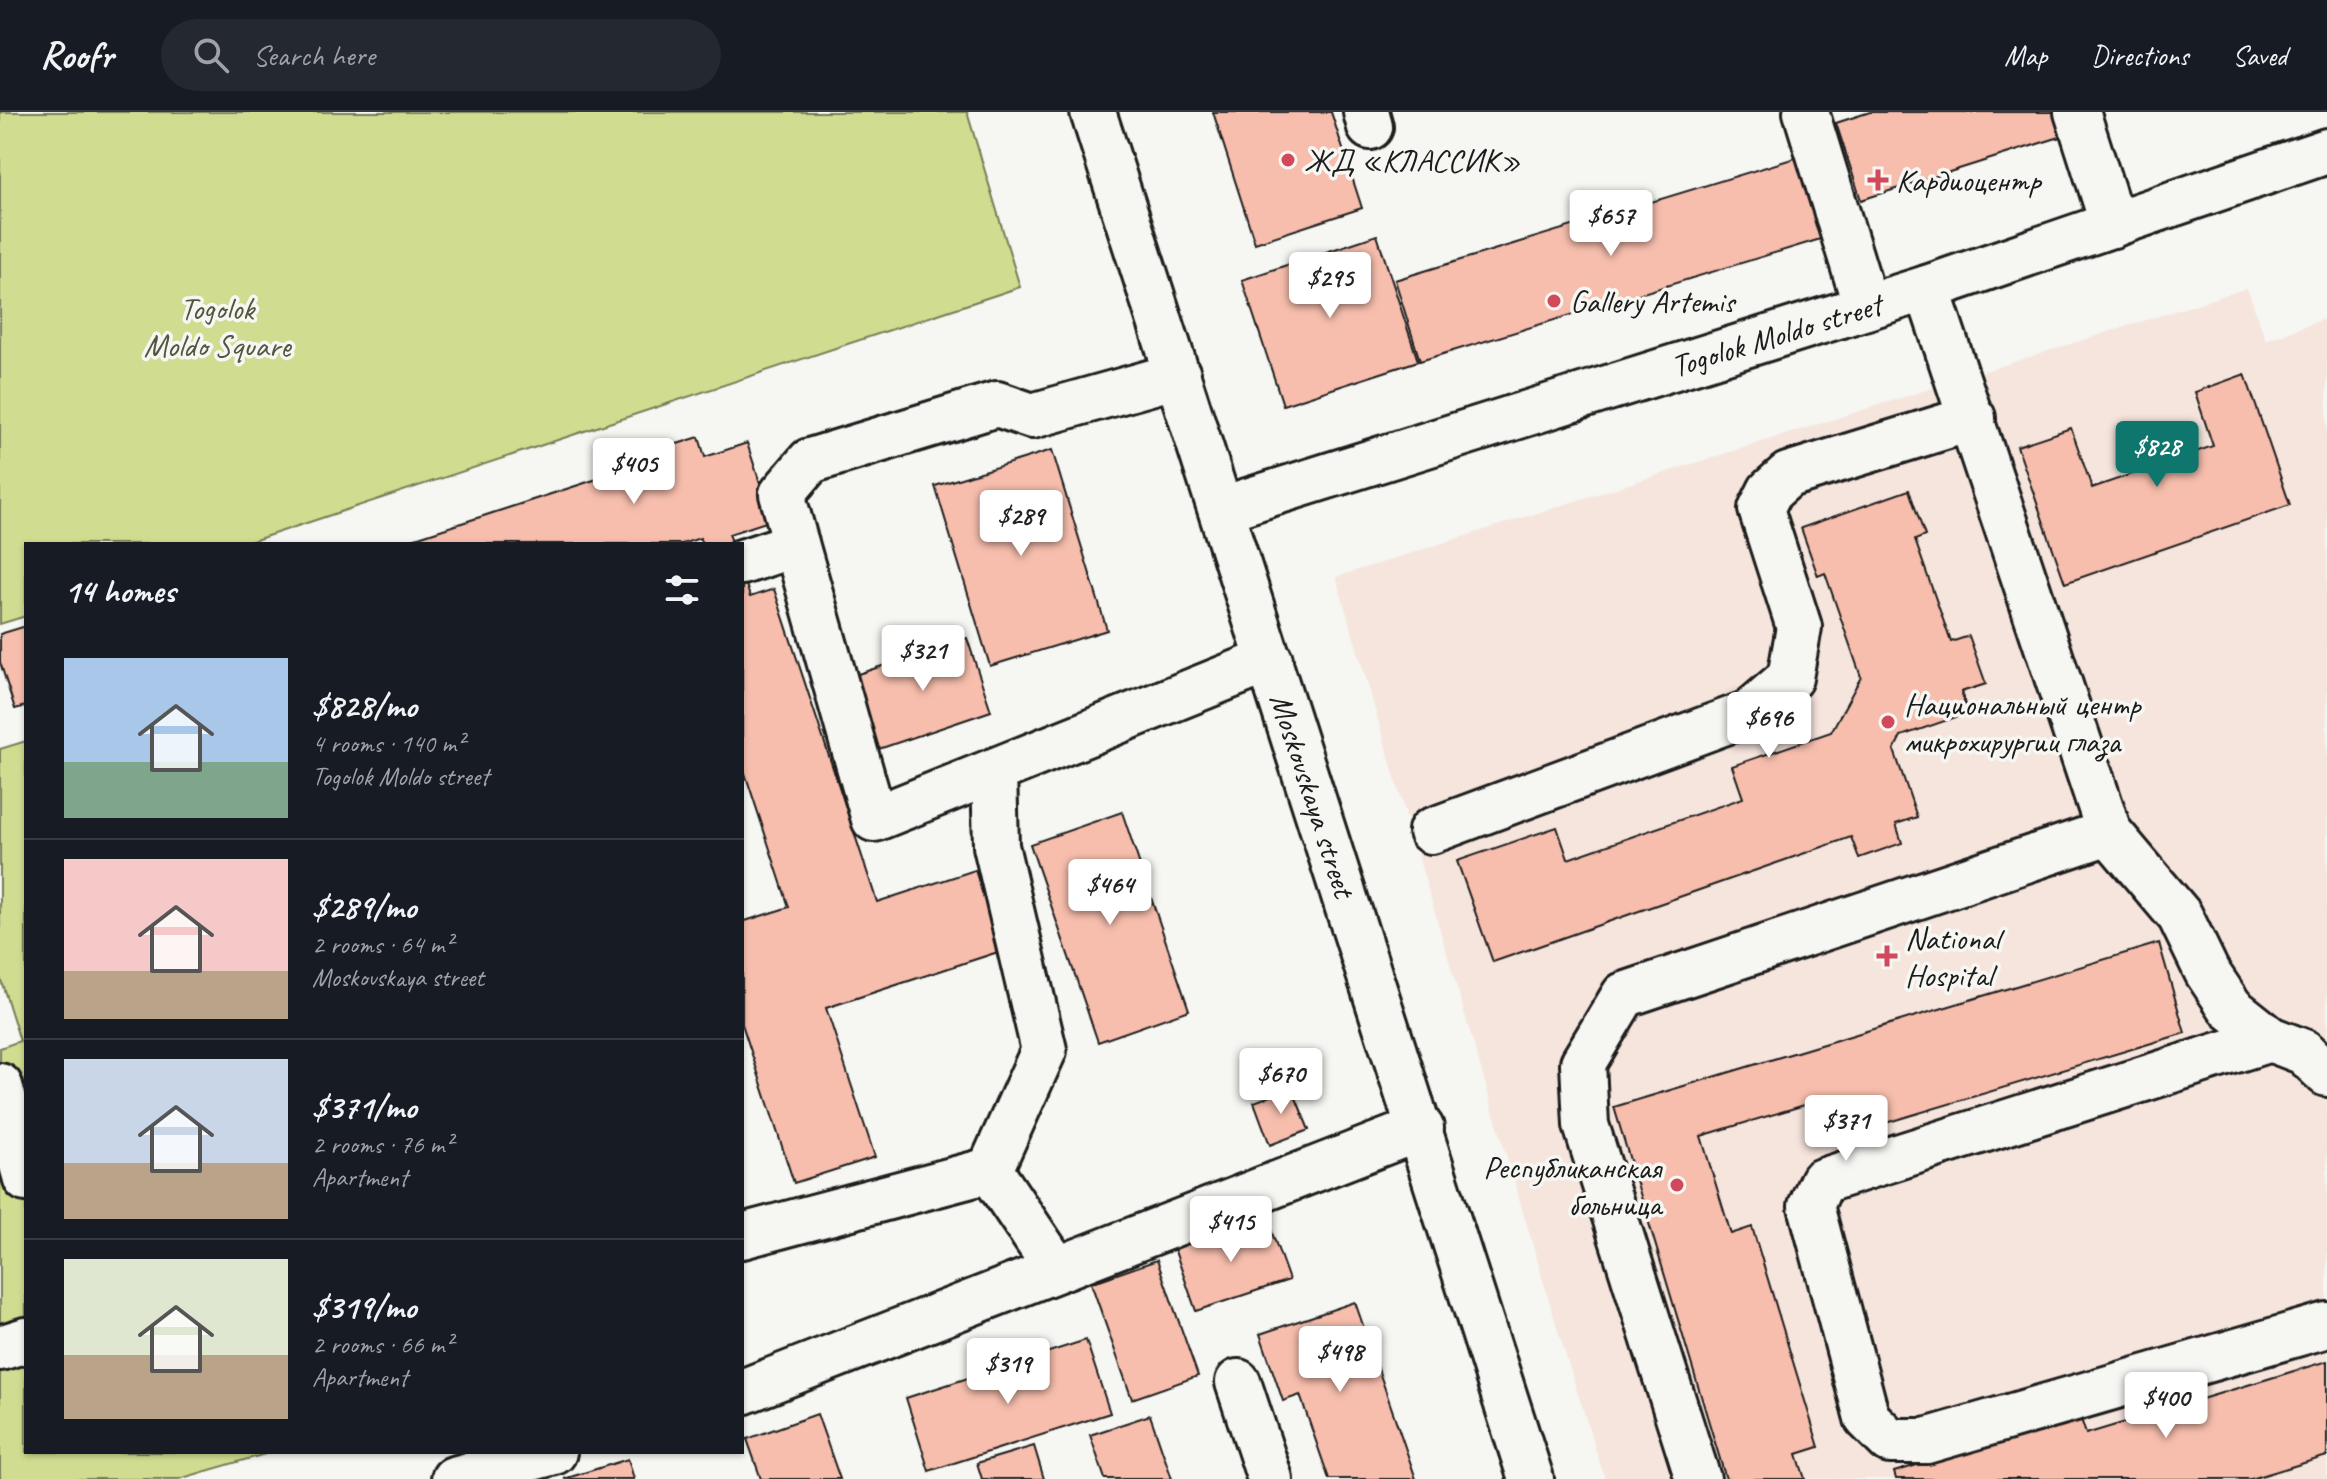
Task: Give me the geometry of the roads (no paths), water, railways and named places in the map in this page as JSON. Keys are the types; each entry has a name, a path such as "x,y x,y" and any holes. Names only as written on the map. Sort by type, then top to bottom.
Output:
{"main road":[{"name":"Moskovskaya street","path":"1093,112 1531,1479"},
{"path":"1806,112 1866,307"},
{"path":"2077,112 2113,225"},
{"name":"Togolok Moldo street","path":"1222,509 1927,288 2327,151"},
{"path":"1927,288 2109,832 2180,916 2207,972 2231,1008 2270,1039 2304,1052 2327,1074"},
{"path":"1178,375 1032,416 997,404 810,461 782,494 874,819 1270,660"},
{"path":"1431,831 1749,713 1790,678 1799,627 1761,509 1770,491 1788,475 1973,418"},
{"path":"744,561 796,544"},
{"path":"990,1170 1044,1050 996,846 994,772"},
{"path":"1698,1479 1586,1125 1583,1063 1603,1027 1624,995 2109,832"},
{"path":"2270,1039 1822,1181 1811,1206 1867,1418 1890,1441 1926,1441 2327,1325"},
{"path":"0,1086 24,1172"},
{"path":"744,1391 1421,1128"},
{"path":"744,1235 990,1170"},
{"path":"990,1170 1056,1268"},
{"path":"0,1348 24,1341"},
{"path":"1238,1382 1270,1479"},
{"path":"454,1479 547,1454"}],"place":[{"name":"ЖД «КЛАССИК»","path":"1288,160"},
{"name":"Кардиоцентр","path":"1878,180"},
{"name":"Gallery Artemis","path":"1554,301"},
{"name":"Национальный центр микрохирургии глаза","path":"1888,722"},
{"name":"National Hospital","path":"1887,956"},
{"name":"Республиканская больница","path":"1677,1185"}],"park label":[{"name":"Togolok Moldo Square","path":"217,326"}]}
